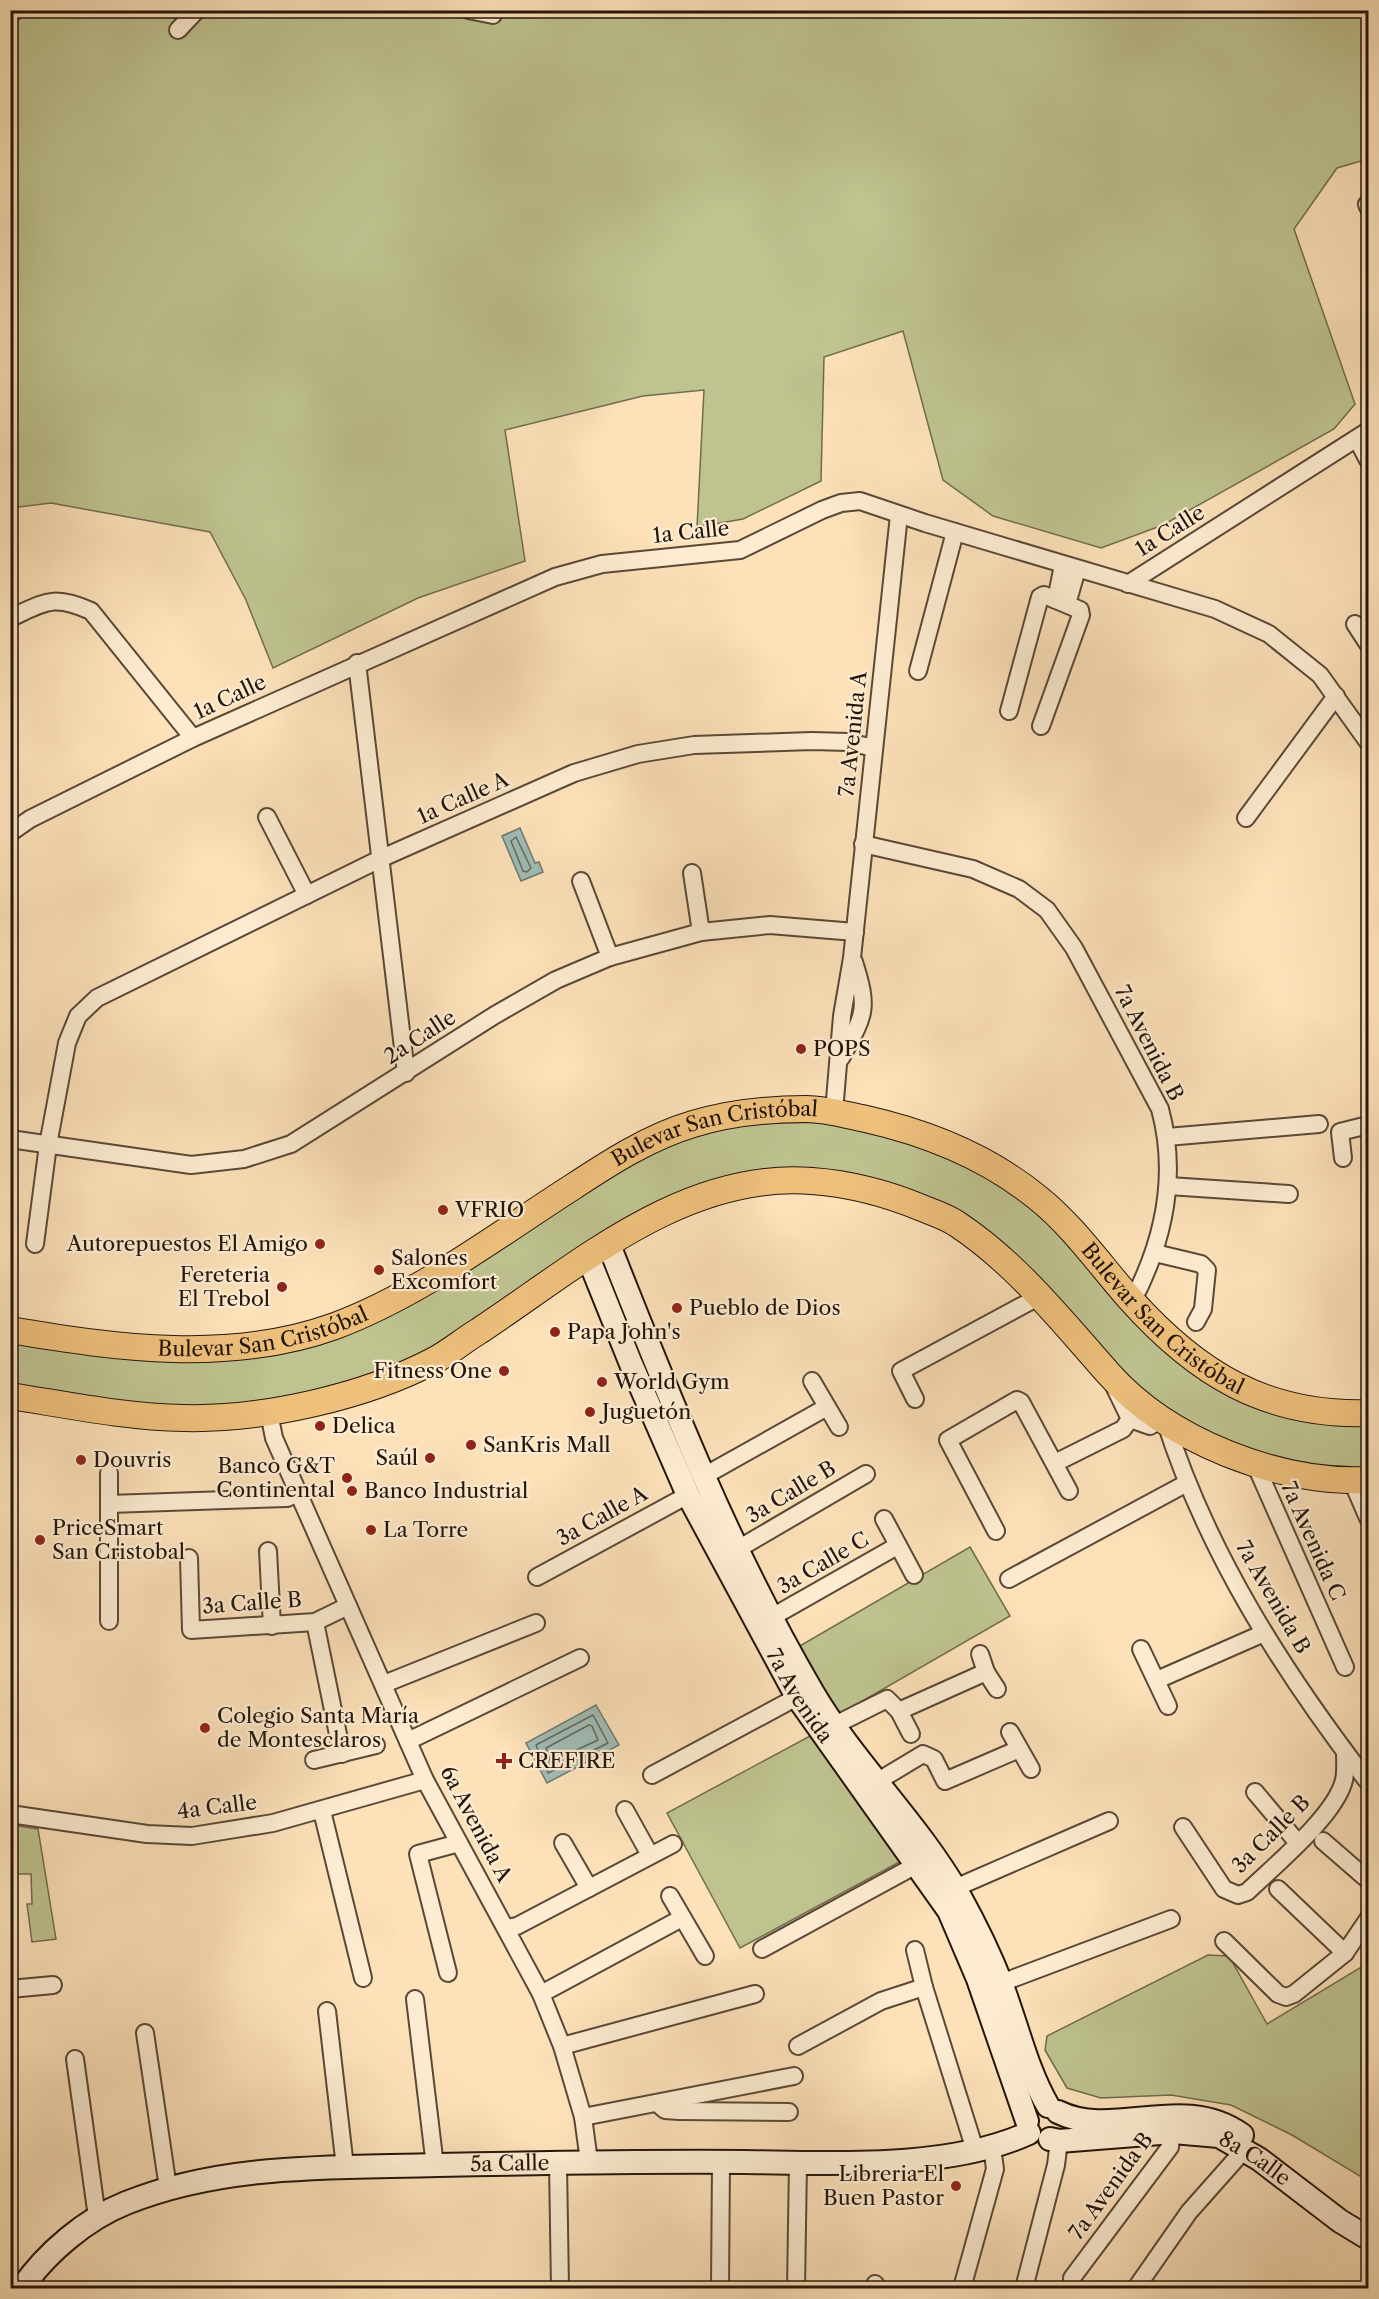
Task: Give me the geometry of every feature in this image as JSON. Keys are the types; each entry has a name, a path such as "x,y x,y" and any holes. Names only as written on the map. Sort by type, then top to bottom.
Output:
{"main road":[{"name":"Bulevar San Cristóbal","path":"13,1331 172,1350 249,1346 285,1340 332,1327 399,1296 600,1169 645,1144 692,1124 747,1113 808,1109 834,1112 926,1135 999,1170 1047,1206 1072,1231 1132,1302 1181,1350 1236,1388 1280,1404 1314,1411 1368,1413"},
{"path":"10,1396 185,1418 269,1413 318,1402 368,1387 434,1360 598,1251 658,1215 721,1190 771,1181 808,1180 851,1185 884,1193 954,1221 1005,1263 1070,1328 1110,1376 1164,1419 1256,1466 1305,1477 1360,1480"},
{"path":"10,1390 43,1401"}],"street":[{"path":"178,30 197,10"},
{"path":"468,10 493,15"},
{"path":"1363,435 1368,460"},
{"name":"1a Calle","path":"10,833 30,819 193,738 357,663 564,575 602,564 740,550 842,503 860,501 899,515 1128,584 1363,435"},
{"name":"7a Avenida A","path":"834,1112 838,1064 861,1021 864,994 852,958 899,515"},
{"path":"918,671 955,532"},
{"path":"1061,602 1070,567"},
{"path":"1128,584 1215,609 1269,634 1320,675 1368,742"},
{"path":"1009,711 1038,600 1044,596 1080,610 1081,615 1041,726"},
{"path":"10,618 49,600 70,602 91,611 193,738"},
{"path":"1355,624 1368,644"},
{"path":"357,663 406,1073"},
{"path":"1246,818 1336,696"},
{"path":"1318,723 1352,717"},
{"name":"1a Calle A","path":"48,1144 67,1043 78,1016 97,998 382,858 574,773 638,754 694,745 754,742 848,742 874,748"},
{"path":"267,817 307,895"},
{"name":"7a Avenida B","path":"863,844 973,869 1019,889 1047,910 1074,948 1160,1109 1167,1137 1169,1186 1155,1253 1132,1302"},
{"path":"692,873 700,932"},
{"path":"581,881 609,957"},
{"name":"2a Calle","path":"10,1138 191,1165 244,1159 291,1144 556,980 609,957 700,932 770,925 855,932"},
{"path":"1167,1137 1319,1124"},
{"path":"1343,1158 1340,1132 1368,1125"},
{"path":"35,1244 48,1144"},
{"path":"1169,1186 1289,1194"},
{"name":"7a Avenida","path":"598,1251 652,1385 688,1495 797,1697 918,1863 949,1911 963,1940 1041,2134"},
{"path":"1155,1253 1201,1264 1207,1270 1203,1309 1196,1322"},
{"path":"1005,1263 1029,1302 1070,1328"},
{"path":"915,1399 902,1371 1029,1302"},
{"path":"1110,1376 1130,1419 1150,1426 1164,1419"},
{"path":"812,1381 839,1427"},
{"name":"7a Avenida","path":"652,1385 704,1476 771,1617 814,1695 955,1887 980,1934 1001,1983 1032,2076 1053,2109"},
{"path":"996,1531 949,1439 1019,1400 1069,1491"},
{"path":"704,1476 827,1407"},
{"name":"6a Avenida A","path":"269,1413 274,1438 297,1493 425,1780 541,1994 562,2046 583,2117 589,2161"},
{"path":"1055,1463 1123,1429 1130,1419"},
{"name":"7a Avenida B","path":"1164,1419 1187,1484 1221,1555 1264,1633 1368,1782"},
{"name":"7a Avenida C","path":"1256,1466 1345,1667"},
{"path":"109,1473 109,1621"},
{"name":"3a Calle B","path":"738,1549 867,1474"},
{"path":"1360,1480 1368,1518"},
{"path":"1009,1579 1187,1484"},
{"path":"109,1504 287,1498 297,1493"},
{"name":"3a Calle A","path":"537,1577 688,1495"},
{"path":"884,1519 914,1575"},
{"name":"3a Calle C","path":"771,1617 897,1546"},
{"path":"268,1551 272,1626"},
{"name":"3a Calle B","path":"189,1558 191,1630 315,1622 348,1606"},
{"path":"315,1622 342,1754"},
{"path":"384,1684 536,1623"},
{"path":"1157,1680 1264,1633"},
{"path":"1141,1649 1168,1706"},
{"path":"980,1654 986,1672 997,1689"},
{"path":"408,1741 580,1658"},
{"path":"899,1712 986,1672"},
{"path":"652,1775 797,1697"},
{"path":"835,1725 884,1700 890,1701 899,1712 911,1734"},
{"path":"1010,1732 1031,1769"},
{"path":"314,1760 376,1745"},
{"path":"878,1780 923,1754 934,1759 945,1781 1019,1749"},
{"name":"3a Calle B","path":"1183,1827 1224,1889 1230,1894 1247,1892 1298,1843 1337,1798 1344,1779 1345,1752"},
{"name":"4a Calle","path":"10,1814 147,1834 192,1836 234,1831 322,1811 425,1780"},
{"path":"1255,1792 1298,1843"},
{"path":"625,1810 650,1855"},
{"path":"322,1811 363,1978"},
{"path":"955,1887 1109,1821"},
{"path":"1323,1841 1368,1880"},
{"path":"448,1973 418,1854 459,1843"},
{"path":"563,1843 588,1888"},
{"path":"507,1928 518,1926 673,1844"},
{"path":"762,1949 918,1863"},
{"path":"1278,1888 1345,1953"},
{"path":"670,1896 705,1956"},
{"path":"541,1994 682,1918"},
{"path":"1001,1983 1171,1919"},
{"path":"1224,1941 1278,1994 1286,1997 1294,1994 1345,1953 1368,1919"},
{"path":"915,1950 924,1987 984,2148 995,2169 962,2289"},
{"path":"10,1989 53,1985"},
{"path":"798,2046 881,2001 924,1987"},
{"path":"562,2046 754,1994"},
{"path":"415,1999 435,2166"},
{"path":"327,2011 345,2167"},
{"path":"145,2033 168,2188"},
{"path":"75,2060 97,2217"},
{"path":"583,2117 794,2076"},
{"path":"656,2103 665,2110 789,2112"},
{"path":"1024,2289 1056,2165 1041,2134 1036,2107 1053,2109 1061,2128 1041,2134"},
{"name":"8a Calle","path":"1053,2109 1083,2121 1173,2124 1219,2136 1262,2155"},
{"path":"1136,2289 1190,2212 1230,2167 1240,2146 1235,2138 1197,2117"},
{"name":"8a Calle","path":"1041,2134 1173,2124 1197,2117 1225,2123 1368,2238"},
{"name":"7a Avenida B","path":"1072,2278 1170,2147 1173,2124"},
{"name":"5a Calle","path":"22,2289 32,2273 64,2243 97,2217 125,2203 168,2188 247,2172 345,2167 558,2164 589,2161 798,2163 934,2159 1041,2134"},
{"path":"720,2289 721,2162"},
{"path":"796,2289 798,2163"},
{"path":"558,2164 560,2289"},
{"name":"8a Calle","path":"1343,2217 1368,2225"}],"green space":[{"path":"34,10 1368,11 1368,159 1337,168 1294,229 1355,404 1334,429 1163,525 1101,548 993,516 943,480 903,331 824,357 821,481 743,519 697,527 704,390 643,396 505,430 525,561 418,598 273,668 246,600 210,532 51,503 11,508 10,26"},
{"path":"843,1122 884,1129 994,1177 1064,1236 1209,1380 1368,1418 1368,1475 1258,1461 1158,1409 955,1216 737,1180 430,1356 267,1408 191,1412 11,1385 10,1339 284,1345 656,1148 703,1130 772,1123"},
{"path":"970,1547 1010,1616 840,1714 798,1647"},
{"path":"810,1736 905,1859 740,1948 667,1813"},
{"path":"11,1825 38,1829 56,1939 32,1942 27,1904 32,1904 31,1874 11,1874"},
{"path":"1208,1955 1229,1956 1267,2024 1368,1963 1368,2181 1292,2135 1231,2105 1171,2095 1101,2098 1067,2088 1045,2050 1047,2036"}],"water":[{"path":"520,828 535,863 539,862 543,872 521,881 502,836"},
{"path":"596,1705 619,1745 547,1783 526,1743"}],"place":[{"name":"POPS","path":"801,1049"},
{"name":"VFRIO","path":"443,1210"},
{"name":"Autorepuestos El Amigo","path":"320,1244"},
{"name":"Salones Excomfort","path":"379,1270"},
{"name":"Fereteria El Trebol","path":"282,1287"},
{"name":"Pueblo de Dios","path":"677,1308"},
{"name":"Papa John's","path":"555,1332"},
{"name":"Fitness One","path":"504,1371"},
{"name":"World Gym","path":"602,1382"},
{"name":"Juguetón","path":"590,1412"},
{"name":"Delica","path":"320,1426"},
{"name":"SanKris Mall","path":"471,1445"},
{"name":"Saúl","path":"430,1458"},
{"name":"Douvris","path":"81,1460"},
{"name":"Banco G&T Continental","path":"347,1478"},
{"name":"Banco Industrial","path":"352,1491"},
{"name":"La Torre","path":"371,1530"},
{"name":"PriceSmart San Cristobal","path":"40,1540"},
{"name":"Colegio Santa María de Montesclaros","path":"205,1728"},
{"name":"CREFIRE","path":"504,1761"},
{"name":"Libreria El Buen Pastor","path":"956,2186"}]}
